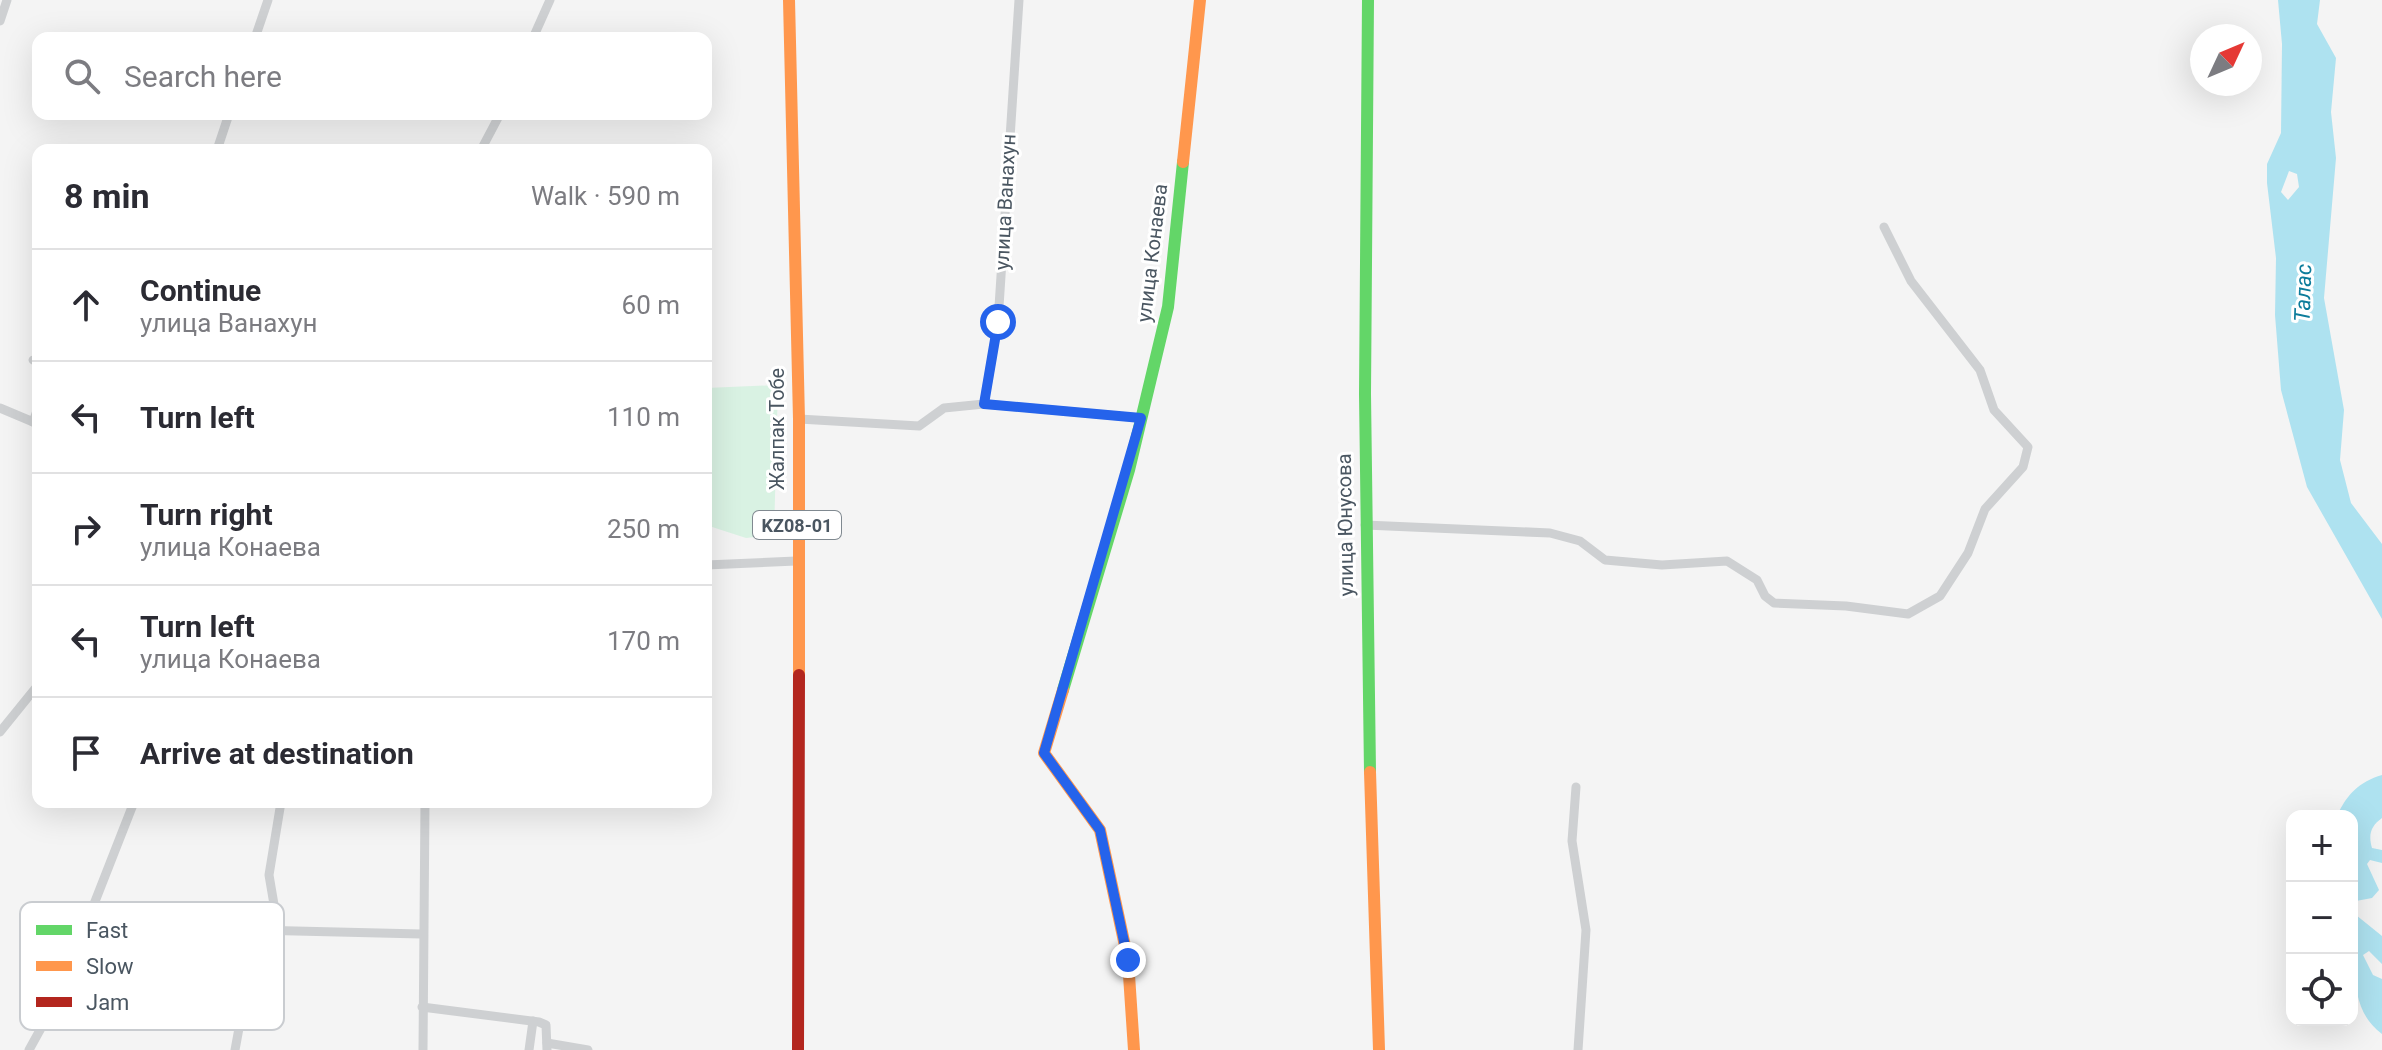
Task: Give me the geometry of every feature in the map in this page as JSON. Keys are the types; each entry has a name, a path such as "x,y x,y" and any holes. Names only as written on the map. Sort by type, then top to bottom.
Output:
{"street":[{"path":"0,21 7,0"},
{"path":"257,32 268,0"},
{"path":"536,32 550,0"},
{"name":"Жалпак Тобе","path":"789,0 799,419 796,561 798,1050"},
{"name":"улица Ванахун","path":"984,404 998,322 1019,0"},
{"name":"улица Конаева","path":"1134,1050 1128,960 1100,830 1044,753 1141,418 1168,307 1200,0"},
{"name":"улица Юнусова","path":"1368,0 1362,384 1371,873 1379,1050"},
{"path":"219,144 227,120"},
{"path":"484,144 497,120"},
{"path":"1365,525 1550,533 1580,541 1605,560 1662,565 1727,561 1757,580 1774,603 1846,606 1908,614 1940,596 1968,553 1985,509 2023,467 2028,447 1994,410 1980,370 1911,281 1884,227"},
{"path":"799,419 919,426 944,408 984,404 1141,418"},
{"path":"0,408 32,421"},
{"path":"712,565 796,561"},
{"path":"0,732 32,692"},
{"path":"1576,787 1572,841 1586,930 1578,1050"},
{"path":"95,902 132,808"},
{"path":"274,902 269,875 280,808"},
{"path":"423,1050 421,934 425,808"},
{"path":"284,928 421,934"},
{"path":"422,1007 533,1021 546,1025 547,1046 588,1050"},
{"path":"529,1050 533,1021"},
{"path":"29,1050 40,1030"},
{"path":"235,1050 239,1030"}],"green space":[{"path":"778,385 774,535 746,538 712,527 712,388"}],"water":[{"name":"Талас","path":"2278,0 2320,0 2317,24 2336,58 2331,112 2336,158 2324,298 2344,410 2340,460 2351,503 2382,544 2382,619 2307,487 2281,390 2275,315 2276,258 2267,164 2281,133 2282,44","holes":["2289,171 2297,174 2299,187 2288,200 2281,192"]},
{"path":"2382,775 2382,818 2373,827 2370,839 2372,848 2382,850 2382,863 2370,860 2367,864 2379,890 2372,898 2358,901 2358,810 2340,810 2355,790"},
{"path":"2358,917 2382,936 2382,964 2369,951 2363,955 2373,975 2382,979 2382,1034 2368,1020 2360,1003"}],"traffic: fast":[{"path":"1368,0 1365,394 1370,772"},
{"path":"1063,690 1129,470 1168,307 1183,162"}],"traffic: slow":[{"path":"789,0 799,419 799,675"},
{"path":"1183,162 1200,0"},
{"path":"1063,690 1044,753 1100,830 1128,960 1134,1050"},
{"path":"1370,772 1379,1050"}],"traffic: jam":[{"path":"798,1050 799,675"}],"route":[{"path":"998,322 984,404 1141,418 1129,470 1044,753 1100,830 1128,960"}]}
